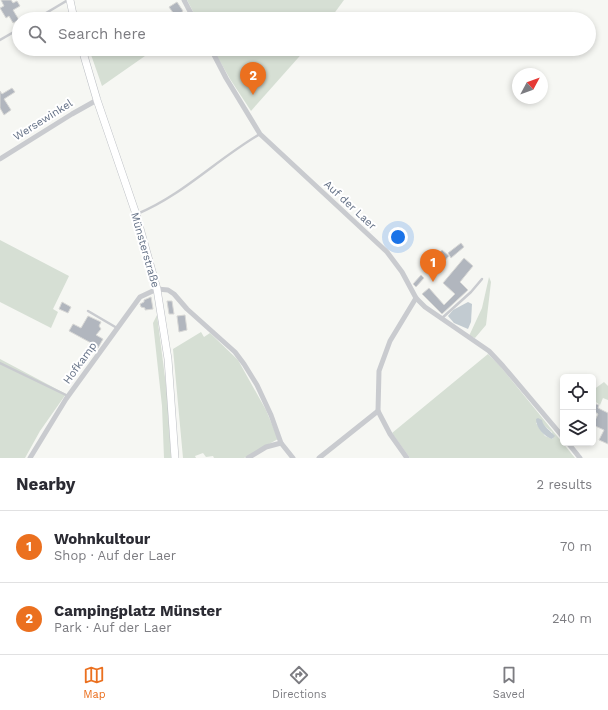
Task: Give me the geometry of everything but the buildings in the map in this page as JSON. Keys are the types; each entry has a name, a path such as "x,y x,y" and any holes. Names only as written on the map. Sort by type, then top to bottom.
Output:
{"main road":[{"path":"69,0 72,12"},
{"name":"Münsterstraße","path":"84,56 97,100 136,214 157,289 168,359 175,458"}],"street":[{"path":"184,0 190,12"},
{"name":"Auf der Laer","path":"214,56 260,134 386,252 402,272 416,298 425,307 489,351 560,433"},
{"name":"Wersewinkel","path":"0,159 97,100"},
{"path":"157,289 168,290 174,294 187,309 235,352 263,396 281,443 293,458"},
{"name":"Hofkamp","path":"30,458 68,396 140,297 157,289"},
{"path":"407,458 390,434 378,411 380,371 390,341 416,298"},
{"path":"318,458 378,411"},
{"path":"248,458 266,447 281,443"},
{"path":"570,446 580,458"}],"lane":[{"path":"48,12 69,0"},
{"path":"0,40 12,33"},
{"path":"136,214 168,199 246,142 260,134"},
{"path":"441,319 471,292 482,278"},
{"path":"88,311 118,328"},
{"path":"0,363 68,396"}],"shaded area":[{"path":"187,0 344,0 335,12 193,12"},
{"path":"91,56 145,56 102,86"},
{"path":"217,56 300,56 251,111"},
{"path":"0,240 69,276 53,309 58,312 51,328 0,302"},
{"path":"489,277 491,282 486,325 475,338 469,336 482,308"},
{"path":"468,302 472,304 471,322 468,329 454,323 448,316 453,310"},
{"path":"157,315 167,393 171,458 164,458 162,406 153,323"},
{"path":"201,332 204,337 210,333 238,360 266,410 278,439 244,458 214,458 213,456 206,457 203,453 195,456 196,458 183,458 173,349"},
{"path":"488,354 500,366 560,440 560,446 565,446 575,458 410,458 392,433","holes":["542,420 542,424 552,432 553,439 545,436 536,423"]},
{"path":"0,359 66,394 40,431 25,458 0,458"},
{"path":"604,382 608,386 608,400 603,398 600,405 596,402 596,388"},
{"path":"538,418 542,420 545,427 555,436 552,439 543,434 539,428 536,422 536,419"}],"place":[{"name":"Campingplatz Münster","path":"253,95"},
{"name":"Wohnkultour","path":"433,282"}]}
